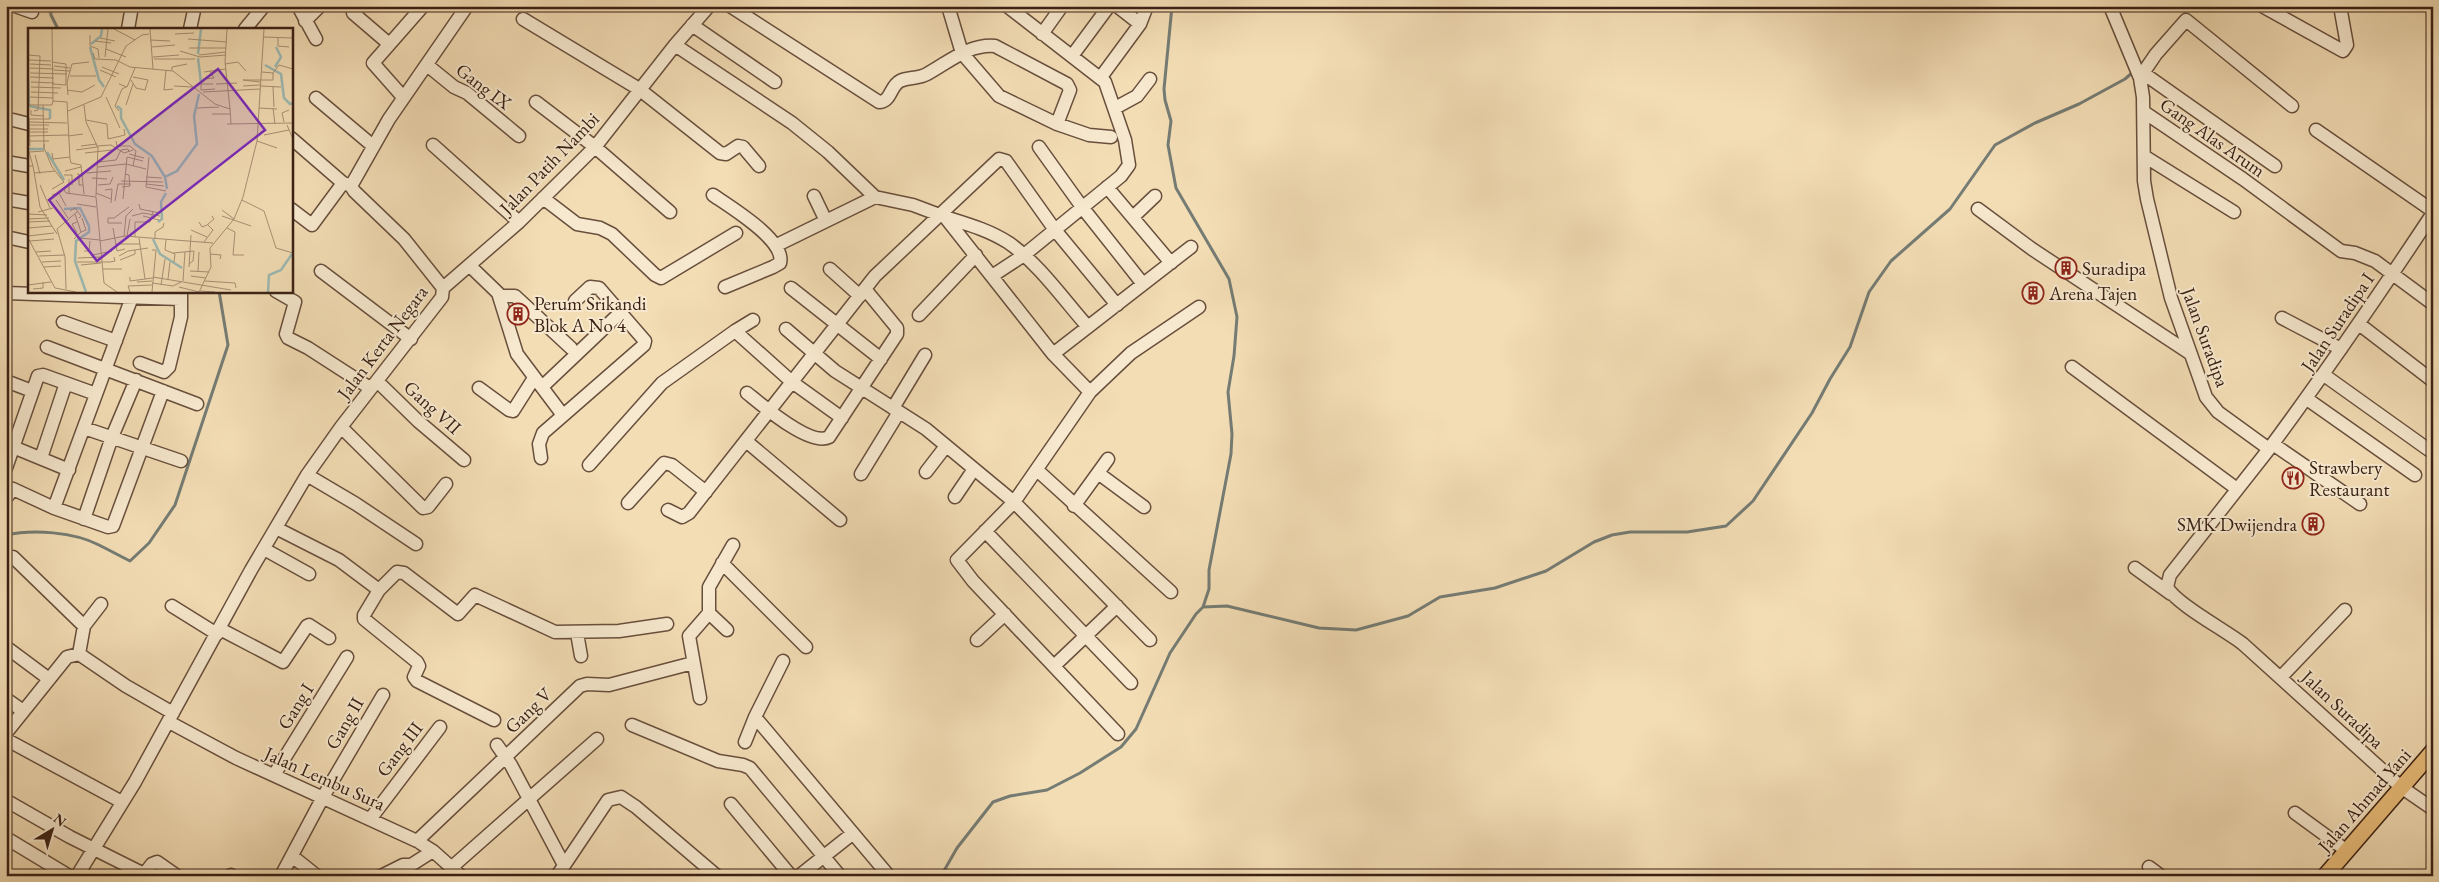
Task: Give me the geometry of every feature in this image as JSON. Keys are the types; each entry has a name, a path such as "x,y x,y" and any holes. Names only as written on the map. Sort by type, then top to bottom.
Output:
{"main road":[{"name":"Jalan Ahmad Yani","path":"2325,876 2433,751"}],"street":[{"path":"15,6 32,12"},
{"path":"128,28 132,6"},
{"path":"190,28 195,6"},
{"path":"246,28 264,6"},
{"path":"298,6 316,39"},
{"path":"306,21 320,6"},
{"path":"403,97 373,63 388,43 423,6"},
{"path":"292,211 312,225 347,184 403,97 467,6"},
{"path":"730,6 879,102 886,100 900,81 926,74 962,53 986,45 995,46 1067,84 1070,90 1056,124"},
{"path":"948,6 962,53 999,96 1056,124 1089,135 1111,137"},
{"path":"1042,34 1062,6"},
{"path":"1072,56 1109,6"},
{"path":"1117,6 1140,24"},
{"path":"1101,77 1140,24 1147,6"},
{"name":"Jalan Suradipa","path":"2110,6 2142,75 2144,181 2153,229 2171,298 2206,397 2212,406 2225,418 2360,504"},
{"path":"2262,6 2343,51 2346,45 2340,6"},
{"name":"Jalan Patih Nambi","path":"443,288 519,222 595,147 704,8"},
{"path":"992,276 1024,255 1055,230 1126,172 1129,165 1125,140 1105,82 1101,77 1042,34 1013,8"},
{"path":"353,13 388,43"},
{"path":"523,19 640,89 720,153 726,154 738,146 743,147 759,166"},
{"path":"2275,166 2142,75 2156,54 2186,20 2292,106"},
{"path":"692,25 774,82"},
{"path":"675,45 792,123 828,152 875,197 913,205 985,230 1009,243 1024,255 1088,327"},
{"name":"Gang IX","path":"427,65 454,87 467,93 519,136"},
{"path":"1115,108 1137,96 1150,79"},
{"path":"316,98 373,146"},
{"path":"536,102 595,147 670,212"},
{"name":"Gang Alas Arum","path":"2144,112 2341,250 2363,256 2393,274 2433,304"},
{"path":"13,120 28,124"},
{"path":"2316,130 2433,212"},
{"name":"Jalan Kerta Negara","path":"77,876 171,717 307,475 341,427 440,300 443,288 414,250 347,184 292,139"},
{"path":"433,145 519,222"},
{"path":"1039,147 1082,208 1143,284"},
{"path":"2144,156 2234,212"},
{"path":"668,510 684,517 706,492 882,268 943,216 1001,158 1006,161 1055,230 1116,305"},
{"path":"6,162 28,166"},
{"path":"1107,187 1171,262"},
{"path":"714,195 751,222 776,245 781,258 780,264 725,287"},
{"path":"814,196 826,221"},
{"path":"1133,217 1156,196"},
{"path":"776,245 875,197"},
{"path":"543,198 572,221 582,226 600,228 612,234 654,275 661,278 736,233"},
{"path":"6,199 28,203"},
{"path":"1978,209 2032,249 2191,354"},
{"name":"Jalan Suradipa I","path":"2271,447 2307,400 2433,212"},
{"path":"943,216 1053,354 1090,392"},
{"path":"6,238 28,242"},
{"path":"1053,354 1191,246"},
{"path":"919,315 976,255"},
{"path":"470,266 500,296 517,354 562,414"},
{"path":"747,393 790,426 823,440 829,437 842,418 897,334 897,328 862,292 830,270"},
{"path":"321,271 411,339"},
{"path":"541,458 540,438 562,414 645,344 644,337 600,288 590,287 575,301"},
{"path":"792,288 837,327 880,359"},
{"name":"Gang VII","path":"278,292 294,302 286,334 288,338 374,385 464,460"},
{"path":"6,293 132,297 182,293 181,317 168,367 164,372 140,363"},
{"path":"500,296 515,296 572,348"},
{"path":"54,508 132,297"},
{"path":"1118,734 957,560 1014,502 1090,392 1131,353 1198,307"},
{"path":"479,388 513,411 538,382 621,312"},
{"path":"2282,318 2341,350"},
{"path":"589,465 662,383 753,320"},
{"path":"63,322 116,341"},
{"path":"2359,324 2433,381"},
{"path":"786,329 814,354 860,388 896,410 946,446 1014,502 1150,640"},
{"path":"735,331 792,382 842,418"},
{"path":"47,347 197,404"},
{"path":"861,474 925,355"},
{"path":"2072,367 2237,490"},
{"path":"6,468 32,391 37,378 41,374 96,394"},
{"path":"2324,375 2429,450"},
{"path":"84,519 112,437 136,380"},
{"path":"6,381 32,391"},
{"path":"41,458 66,383"},
{"path":"6,478 10,494 84,519 110,527 113,526 163,391"},
{"path":"2307,400 2415,475"},
{"path":"341,427 423,508 428,507 446,484"},
{"path":"84,428 182,461"},
{"path":"746,441 840,520"},
{"path":"926,472 946,446"},
{"path":"13,447 69,470"},
{"path":"2171,594 2166,586 2168,579 2271,447"},
{"path":"1074,506 1108,459"},
{"path":"628,502 664,463 672,465 706,492"},
{"path":"955,497 974,469"},
{"path":"1037,470 1074,506 1171,592"},
{"path":"1098,473 1144,507"},
{"path":"307,475 356,504 416,544"},
{"path":"276,528 340,560 379,590"},
{"path":"985,531 1131,683"},
{"path":"700,698 689,636 709,613 709,588 733,545"},
{"path":"264,549 309,574"},
{"path":"13,557 84,626"},
{"path":"722,563 806,648"},
{"name":"Jalan Suradipa","path":"2135,568 2227,631 2281,677 2401,787 2433,809"},
{"path":"494,720 416,680 414,674 419,666 417,662 364,619 364,615 379,590 400,571 458,614 475,595 547,629 577,632 619,631 667,624"},
{"path":"100,604 84,626 79,654 68,657 49,679 23,711 8,737 122,802"},
{"path":"172,606 218,631 283,662 307,626 309,625 329,638"},
{"path":"1054,666 1117,606"},
{"path":"2281,677 2345,610"},
{"path":"709,613 727,630"},
{"path":"977,640 1005,614"},
{"path":"577,632 581,656"},
{"path":"6,647 49,679"},
{"name":"Jalan Lembu Sura","path":"79,654 213,746 417,841 433,851 457,872"},
{"name":"Gang I","path":"274,775 347,657"},
{"path":"745,742 770,683 784,661"},
{"name":"Gang V","path":"417,841 583,684 609,685 693,662"},
{"name":"Gang II","path":"281,876 323,797 382,695"},
{"path":"6,699 23,711"},
{"path":"755,717 852,834 890,876"},
{"path":"632,726 718,761 744,765 750,768 840,876"},
{"name":"Gang III","path":"370,818 440,727"},
{"path":"457,872 530,800 597,739"},
{"path":"496,745 506,757 564,865"},
{"path":"557,876 608,800 621,797 636,807 717,876"},
{"path":"7,801 70,838 142,873 157,862 177,876"},
{"path":"731,804 791,876"},
{"path":"2295,813 2347,851"},
{"path":"799,876 852,834"},
{"path":"6,838 69,876"},
{"path":"381,876 403,865 411,865 433,851"},
{"path":"292,856 317,876"},
{"path":"2149,867 2161,876"}],"waterway":[{"path":"50,6 51,15 58,28"},
{"path":"1172,6 1164,89 1171,121 1168,145 1176,188 1229,279 1237,317 1234,356 1228,392 1232,434 1231,454 1209,570 1209,589 1203,607"},
{"path":"2182,17 2191,6"},
{"path":"941,876 957,848 993,802 1010,796 1047,790 1080,773 1121,747 1136,729 1170,653 1196,614 1203,607 1227,606 1319,628 1356,630 1408,616 1440,597 1495,588 1546,571 1594,542 1612,535 1630,532 1687,532 1726,526 1753,501 1812,413 1850,347 1869,292 1891,261 1950,209 1995,145 2035,123 2079,104 2125,79 2133,72"},
{"path":"6,535 41,532 78,537 99,545 130,561 149,543 175,505 228,345 219,292"}],"place":[{"name":"Suradipa","path":"2066,268"},
{"name":"Arena Tajen","path":"2033,293"},
{"name":"Perum Srikandi Blok A No 4","path":"518,314"},
{"name":"Strawbery Restaurant","path":"2293,478"},
{"name":"SMK Dwijendra","path":"2313,524"}]}
